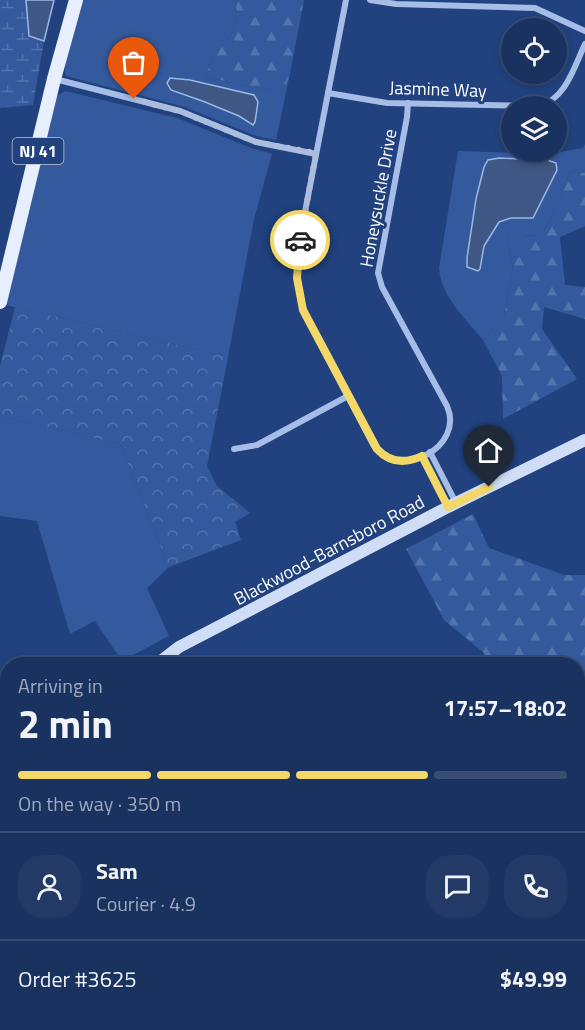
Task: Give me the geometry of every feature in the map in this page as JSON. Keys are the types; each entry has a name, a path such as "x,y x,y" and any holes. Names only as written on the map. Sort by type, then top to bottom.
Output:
{"main road":[{"name":"NJ 41","path":"0,302 54,79 76,0"},
{"name":"Blackwood-Barnsboro Road","path":"166,657 179,646 452,505 585,440"}],"street":[{"path":"346,0 298,248 297,286 306,317 374,446 384,456 393,460 404,461 430,452 452,505"},
{"path":"370,0 396,4 535,8 585,32"},
{"name":"Jasmine Way","path":"328,93 379,102 544,105 556,98 562,90 585,44"},
{"path":"54,79 180,111 256,142 316,153"},
{"name":"Honeysuckle Drive","path":"408,103 378,271 382,287 449,410 451,420 448,434 442,443 430,452"},
{"path":"234,449 257,445 348,396"},
{"path":"422,456 452,505"}],"green space":[{"path":"0,0 26,0 29,36 44,41 33,105 0,108"},
{"path":"82,0 235,0 237,15 233,33 214,55 205,77 268,90 285,84 289,78 276,140 256,136 185,107 66,76 68,50"},
{"path":"235,0 304,0 286,84 268,90 205,77 214,55 233,33 237,15"},
{"path":"65,91 177,118 251,148 272,154 254,219 228,357 6,305 57,96"},
{"path":"585,144 585,173 570,171 553,214 541,235 507,236 513,270 504,316 483,340 449,298 444,289 439,268 458,151 501,152 501,162 567,162 567,151 583,148"},
{"path":"570,171 585,173 585,226 560,237 565,285 585,287 585,319 544,307 542,329 577,379 503,419 502,376 483,340 504,316 513,270 507,236 541,235 553,214"},
{"path":"15,307 228,357 207,466 217,486 250,513 235,522 241,540 169,567 120,444 0,416 0,366"},
{"path":"0,416 120,444 169,567 147,588 169,636 130,657 119,657 95,621 70,634 37,521 0,516"},
{"path":"473,514 489,548 564,575 585,575 585,657 485,657 484,653 444,620 406,549"}],"shaded area":[{"path":"26,0 54,0 44,41 29,36"},
{"path":"170,78 190,80 254,95 258,102 255,122 253,125 239,116 171,90 167,83"},
{"path":"499,158 501,162 553,162 556,163 557,170 533,218 511,218 499,222 484,246 478,271 467,267 467,258 476,199 488,160"}],"way so far":[{"path":"134,99 182,112 256,142 316,153 300,240"}],"route":[{"path":"300,240 297,278 303,310 374,446 384,456 393,460 404,461 422,456 448,507 489,487"}]}
